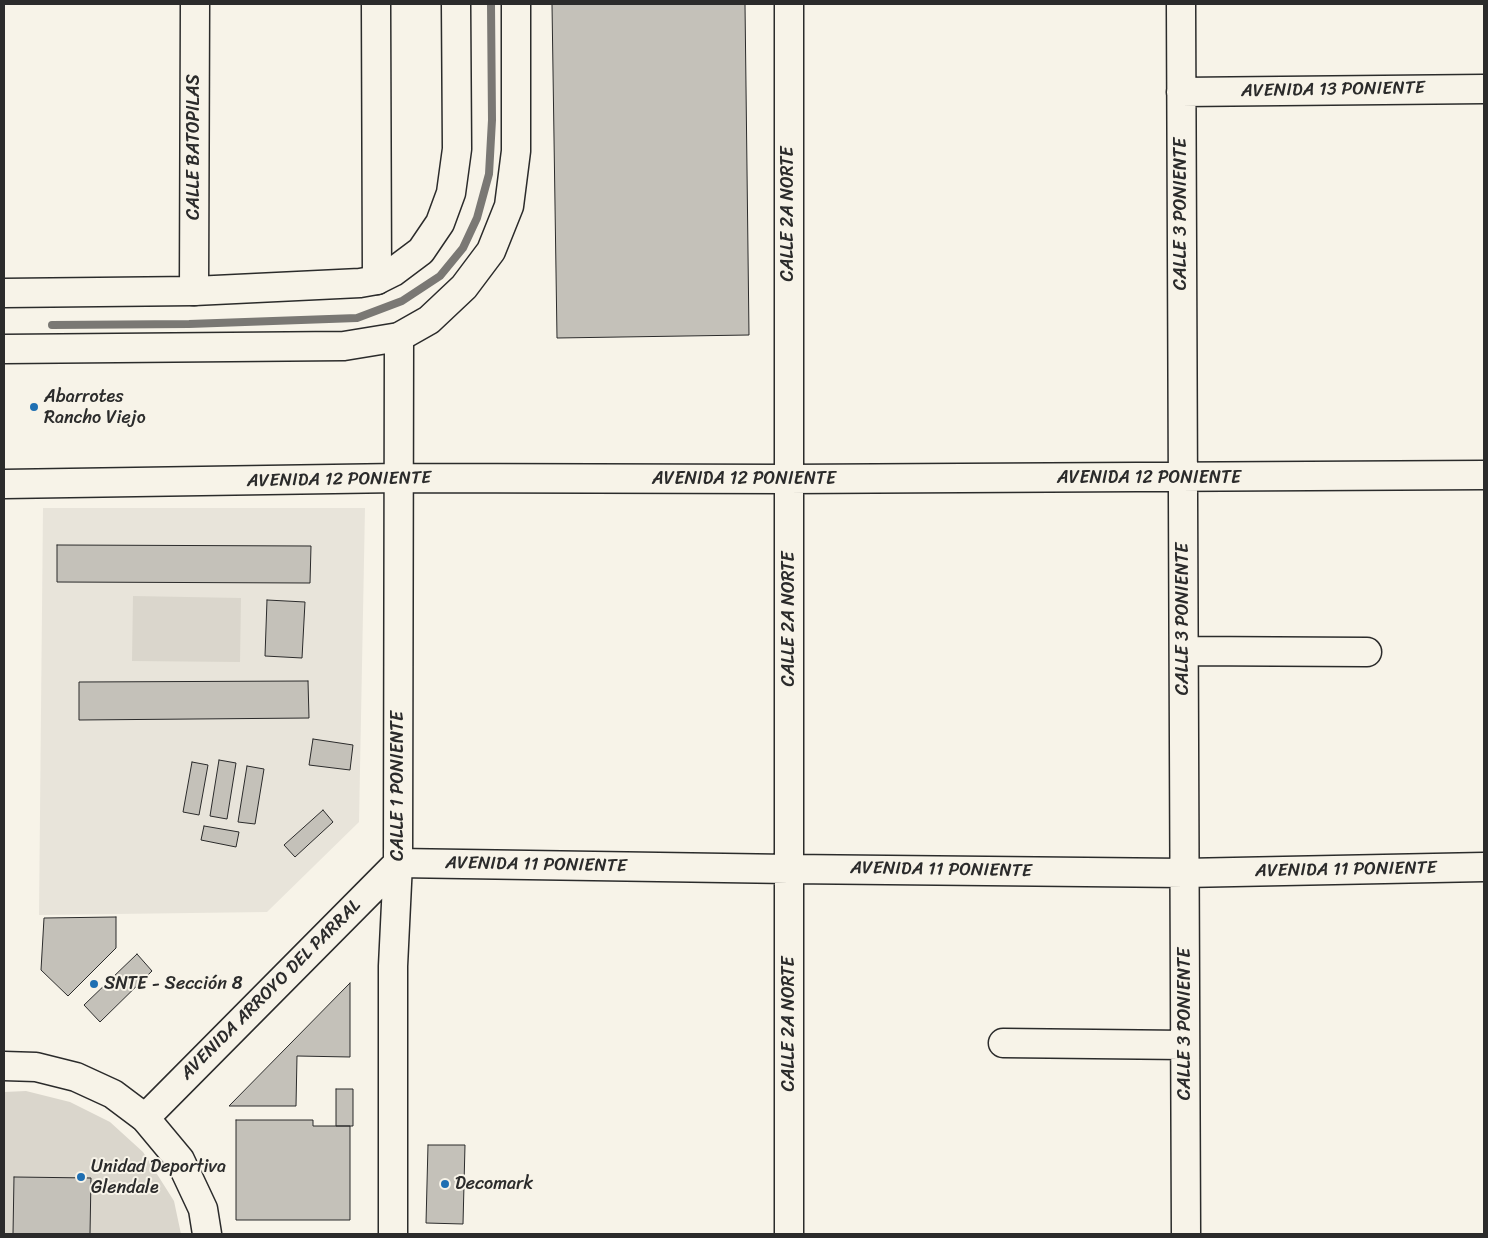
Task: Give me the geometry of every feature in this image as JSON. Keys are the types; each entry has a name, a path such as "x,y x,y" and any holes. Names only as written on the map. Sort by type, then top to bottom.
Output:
{"street":[{"name":"CALLE BATOPILAS","path":"194,4 194,291"},
{"path":"376,4 377,280"},
{"path":"4,293 194,291 360,283 377,280 393,272 421,251 440,223 452,193 457,149 456,4"},
{"path":"4,349 344,346 399,337 429,320 464,287 491,251 509,206 516,151 516,4"},
{"name":"CALLE 2A NORTE","path":"788,4 789,1234"},
{"name":"CALLE 3 PONIENTE","path":"1180,4 1186,1234"},
{"name":"AVENIDA 13 PONIENTE","path":"1181,92 1484,89"},
{"name":"CALLE 1 PONIENTE","path":"393,1234 393,966 398,863 399,337"},
{"name":"AVENIDA 12 PONIENTE","path":"4,484 399,478 1183,478 1484,475"},
{"path":"1184,651 1367,652"},
{"name":"AVENIDA 11 PONIENTE","path":"398,863 1184,873 1484,867"},
{"name":"AVENIDA ARROYO DEL PARRAL","path":"145,1118 398,863"},
{"path":"1002,1043 1185,1045"},
{"path":"4,1066 36,1067 76,1077 113,1094 145,1118 180,1160 203,1210 207,1234"}],"shaded area":[{"path":"43,508 365,508 359,822 267,912 39,915"},
{"path":"133,596 241,598 240,662 132,661"},
{"name":"Unidad Deportiva Glendale","path":"26,1091 70,1102 110,1122 143,1152 174,1201 181,1234 4,1234 4,1092"}],"building":[{"path":"552,4 745,4 749,335 557,338"},
{"path":"57,545 311,546 310,583 57,582"},
{"path":"267,600 305,602 302,658 265,656"},
{"path":"308,681 309,718 79,720 79,682"},
{"path":"313,739 353,745 350,770 309,765"},
{"path":"219,760 236,763 227,819 210,816"},
{"path":"192,762 208,765 199,815 183,812"},
{"path":"247,766 264,769 255,824 238,822"},
{"path":"323,810 333,822 295,857 284,845"},
{"path":"204,826 239,832 236,847 201,840"},
{"path":"116,917 116,948 68,996 41,970 44,918"},
{"path":"137,954 152,971 100,1022 84,1005"},
{"path":"350,983 350,1057 297,1056 296,1106 229,1106"},
{"path":"336,1089 353,1089 353,1126 336,1126"},
{"path":"236,1120 313,1120 313,1126 350,1126 350,1220 236,1220"},
{"name":"Decomark","path":"428,1145 465,1145 463,1224 426,1223"},
{"path":"14,1177 91,1178 90,1234 13,1234"}],"waterway":[{"path":"52,325 189,324 357,318 402,301 440,276 463,248 477,218 489,174 492,120 491,4"}],"place":[{"name":"Abarrotes Rancho Viejo","path":"34,407"},
{"name":"SNTE - Sección 8","path":"94,984"},
{"name":"Unidad Deportiva Glendale","path":"81,1177"},
{"name":"Decomark","path":"445,1184"}]}
